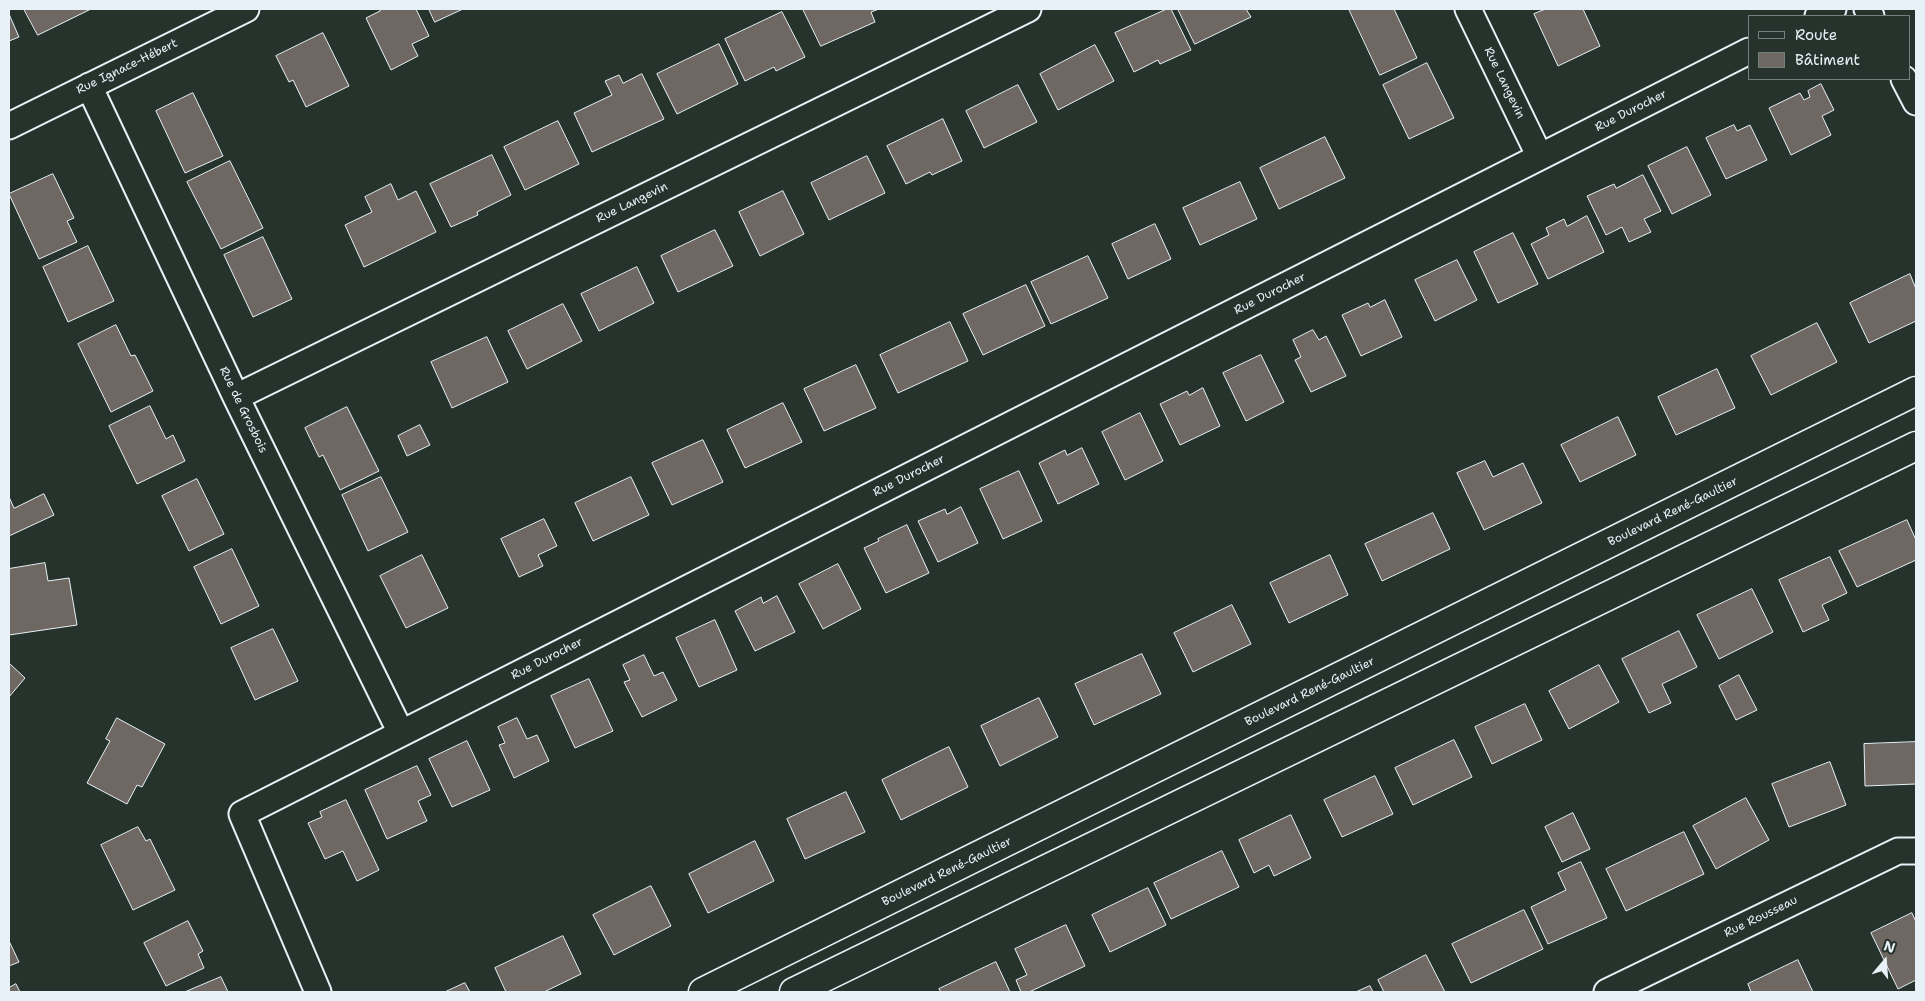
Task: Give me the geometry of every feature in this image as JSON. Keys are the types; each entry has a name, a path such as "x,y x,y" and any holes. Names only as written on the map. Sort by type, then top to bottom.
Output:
{"street":[{"name":"Rue Ignace-Hébert","path":"9,126 246,9"},
{"name":"Rue Langevin","path":"236,397 1028,9"},
{"name":"Rue Langevin","path":"1468,9 1540,157"},
{"path":"1820,15 1833,9"},
{"name":"Rue Durocher","path":"318,992 242,814 1748,52"},
{"path":"1905,80 1916,102"},
{"name":"Rue de Grosbois","path":"89,86 236,397 401,733"},
{"name":"Boulevard René-Gaultier","path":"703,992 1916,391"},
{"path":"794,992 1916,446"},
{"name":"Rue Rousseau","path":"1607,992 1898,850 1916,851"}],"building":[{"path":"24,9 91,9 38,35"},
{"path":"379,9 416,9 429,36 412,44 418,56 391,70 366,18 380,11"},
{"path":"429,9 463,9 435,22"},
{"path":"803,9 879,9 871,12 875,22 821,46"},
{"path":"1167,9 1171,9 1191,50 1160,64 1158,60 1134,72 1115,33"},
{"path":"1178,9 1246,9 1251,17 1195,44"},
{"path":"1349,9 1394,9 1417,58 1380,75"},
{"path":"1546,9 1583,9 1600,46 1558,66 1534,14"},
{"path":"782,12 805,57 776,71 774,67 745,81 725,39"},
{"path":"9,14 19,37 9,41"},
{"path":"323,33 349,86 306,107 293,80 289,82 276,56"},
{"path":"719,44 738,84 677,114 657,74"},
{"path":"1095,45 1114,81 1058,110 1040,74"},
{"path":"1427,63 1454,118 1409,139 1383,85"},
{"path":"642,74 664,119 592,152 574,113 612,95 605,81 619,75 623,83"},
{"path":"1821,84 1834,110 1822,116 1831,135 1791,155 1769,108 1800,93 1804,100 1810,97 1808,91"},
{"path":"1018,85 1037,122 984,148 966,111"},
{"path":"193,93 223,156 185,173 156,111"},
{"path":"943,119 962,161 932,175 930,172 906,184 887,146"},
{"path":"558,121 579,164 525,190 504,147"},
{"path":"1734,125 1737,131 1750,125 1767,160 1726,179 1706,138"},
{"path":"1325,137 1345,178 1279,209 1260,168"},
{"path":"1687,147 1711,195 1672,214 1648,166"},
{"path":"492,155 511,195 477,212 478,215 451,227 430,184"},
{"path":"867,156 885,193 829,220 811,183"},
{"path":"230,161 263,228 221,249 187,182"},
{"path":"53,174 74,218 67,221 77,242 39,259 9,194"},
{"path":"1643,175 1661,211 1644,219 1651,232 1629,242 1622,227 1606,235 1587,196 1614,184 1616,188"},
{"path":"1240,182 1257,219 1200,245 1183,208"},
{"path":"391,184 398,200 416,191 436,232 364,267 345,225 372,212 365,197"},
{"path":"783,191 804,234 760,256 739,212"},
{"path":"1587,216 1604,252 1548,279 1531,244 1549,235 1546,228 1564,219 1567,226"},
{"path":"1155,224 1171,259 1128,279 1112,244"},
{"path":"715,230 733,266 678,292 661,256"},
{"path":"1513,233 1538,284 1498,303 1474,252"},
{"path":"263,237 292,299 253,317 224,255"},
{"path":"88,246 114,301 68,322 43,267"},
{"path":"1088,256 1108,298 1051,324 1031,282"},
{"path":"1457,260 1477,300 1435,321 1415,280"},
{"path":"637,267 654,303 599,331 581,294"},
{"path":"1910,274 1916,289 1916,321 1869,343 1850,303"},
{"path":"1026,285 1045,326 983,355 963,314"},
{"path":"1385,300 1402,337 1361,356 1342,315 1368,303 1370,307"},
{"path":"563,304 582,341 527,369 508,331"},
{"path":"950,322 968,361 898,393 880,355"},
{"path":"1817,323 1837,362 1771,395 1751,356"},
{"path":"116,325 131,356 135,355 153,391 111,412 78,344"},
{"path":"1313,330 1319,340 1326,336 1346,376 1311,392 1295,360 1301,357 1293,340"},
{"path":"487,337 508,382 452,408 431,362"},
{"path":"1261,355 1284,402 1246,421 1223,373"},
{"path":"856,365 876,408 824,431 804,389"},
{"path":"1717,369 1735,408 1676,435 1658,397"},
{"path":"1203,388 1220,426 1180,445 1160,404 1187,391 1189,395"},
{"path":"783,403 802,442 745,468 727,430"},
{"path":"150,406 166,439 173,435 185,461 137,484 109,426"},
{"path":"347,407 379,471 340,490 323,455 319,457 305,428"},
{"path":"1140,413 1163,461 1125,480 1102,432"},
{"path":"1618,417 1636,455 1580,482 1561,445"},
{"path":"420,425 430,445 407,456 398,436"},
{"path":"703,440 723,482 672,505 652,463"},
{"path":"1082,448 1099,484 1058,504 1039,463 1065,450 1067,455"},
{"path":"1485,461 1493,477 1523,463 1542,503 1484,530 1457,473"},
{"path":"1019,471 1042,521 1003,539 980,489"},
{"path":"381,477 408,532 368,551 342,495"},
{"path":"631,477 649,515 593,541 575,503"},
{"path":"197,479 224,534 189,551 162,496"},
{"path":"44,494 54,515 9,536 9,497 14,508"},
{"path":"961,507 978,543 938,562 918,521 945,509 947,514"},
{"path":"1433,513 1450,549 1382,581 1365,544"},
{"path":"544,519 557,546 538,555 543,566 519,577 501,539"},
{"path":"1907,520 1916,540 1916,560 1857,587 1839,551"},
{"path":"907,525 929,573 886,593 864,548"},
{"path":"232,549 259,606 221,624 194,567"},
{"path":"422,555 448,608 406,628 380,576"},
{"path":"1330,555 1348,595 1289,623 1270,583"},
{"path":"1830,557 1847,593 1822,605 1829,620 1803,632 1779,580"},
{"path":"45,563 48,581 69,578 77,625 9,635 9,569"},
{"path":"838,564 861,609 823,629 799,584"},
{"path":"1752,589 1773,632 1719,659 1697,615"},
{"path":"777,596 795,632 755,651 735,611 761,597 763,603"},
{"path":"1232,605 1251,644 1193,672 1174,633"},
{"path":"715,620 737,670 699,687 676,638"},
{"path":"273,629 298,681 255,700 231,648"},
{"path":"1679,631 1697,667 1662,684 1671,703 1649,713 1622,659"},
{"path":"1142,654 1161,694 1094,725 1075,684"},
{"path":"644,655 654,676 663,672 677,700 642,717 624,682 630,680 623,665"},
{"path":"9,663 25,678 9,697"},
{"path":"1599,665 1619,702 1569,729 1549,691"},
{"path":"1739,675 1757,710 1736,720 1719,686"},
{"path":"589,679 613,731 575,748 551,696"},
{"path":"1039,698 1058,737 1000,766 981,726"},
{"path":"1525,704 1542,740 1492,764 1475,727"},
{"path":"117,718 165,744 142,787 137,785 127,804 87,783 110,741 106,739"},
{"path":"517,718 527,739 537,735 549,761 514,778 499,745 505,743 498,727"},
{"path":"1454,740 1472,777 1413,805 1395,768"},
{"path":"467,741 490,790 452,807 429,759"},
{"path":"1916,742 1916,784 1865,786 1864,744"},
{"path":"949,747 968,787 901,820 882,780"},
{"path":"1830,762 1846,805 1789,827 1772,784"},
{"path":"417,766 431,795 418,801 427,821 387,839 365,790"},
{"path":"1375,776 1393,814 1342,837 1324,800"},
{"path":"846,792 865,832 805,859 787,819"},
{"path":"1746,798 1769,840 1716,869 1693,826"},
{"path":"346,800 379,870 357,881 343,851 325,859 308,823 322,817 320,812"},
{"path":"1573,813 1590,849 1562,862 1545,827"},
{"path":"1291,815 1311,858 1274,876 1269,865 1254,873 1239,840"},
{"path":"138,827 146,841 150,839 175,890 133,910 101,845"},
{"path":"1684,832 1704,874 1626,911 1606,869"},
{"path":"755,841 774,881 708,913 689,874"},
{"path":"1222,851 1239,887 1171,919 1154,883"},
{"path":"1581,862 1607,918 1548,944 1531,907 1566,890 1558,873"},
{"path":"651,886 671,926 614,955 593,915"},
{"path":"1148,888 1166,925 1110,952 1092,915"},
{"path":"1524,910 1543,949 1471,983 1452,944"},
{"path":"1912,913 1916,922 1916,980 1898,989 1871,933"},
{"path":"188,921 203,951 198,954 204,968 166,986 144,943"},
{"path":"1066,925 1085,966 1029,992 1021,992 1016,980 1027,975 1015,949"},
{"path":"563,936 581,974 544,992 506,992 495,968"},
{"path":"9,941 19,962 9,966"},
{"path":"1426,955 1445,992 1384,992 1378,980"},
{"path":"1798,960 1813,992 1751,992 1748,984"},
{"path":"996,962 1010,992 941,992 939,989"},
{"path":"221,977 228,992 185,992"},
{"path":"465,983 470,992 445,992"},
{"path":"16,984 20,992 9,992 9,988"},
{"path":"1370,986 1373,992 1356,992"}]}
